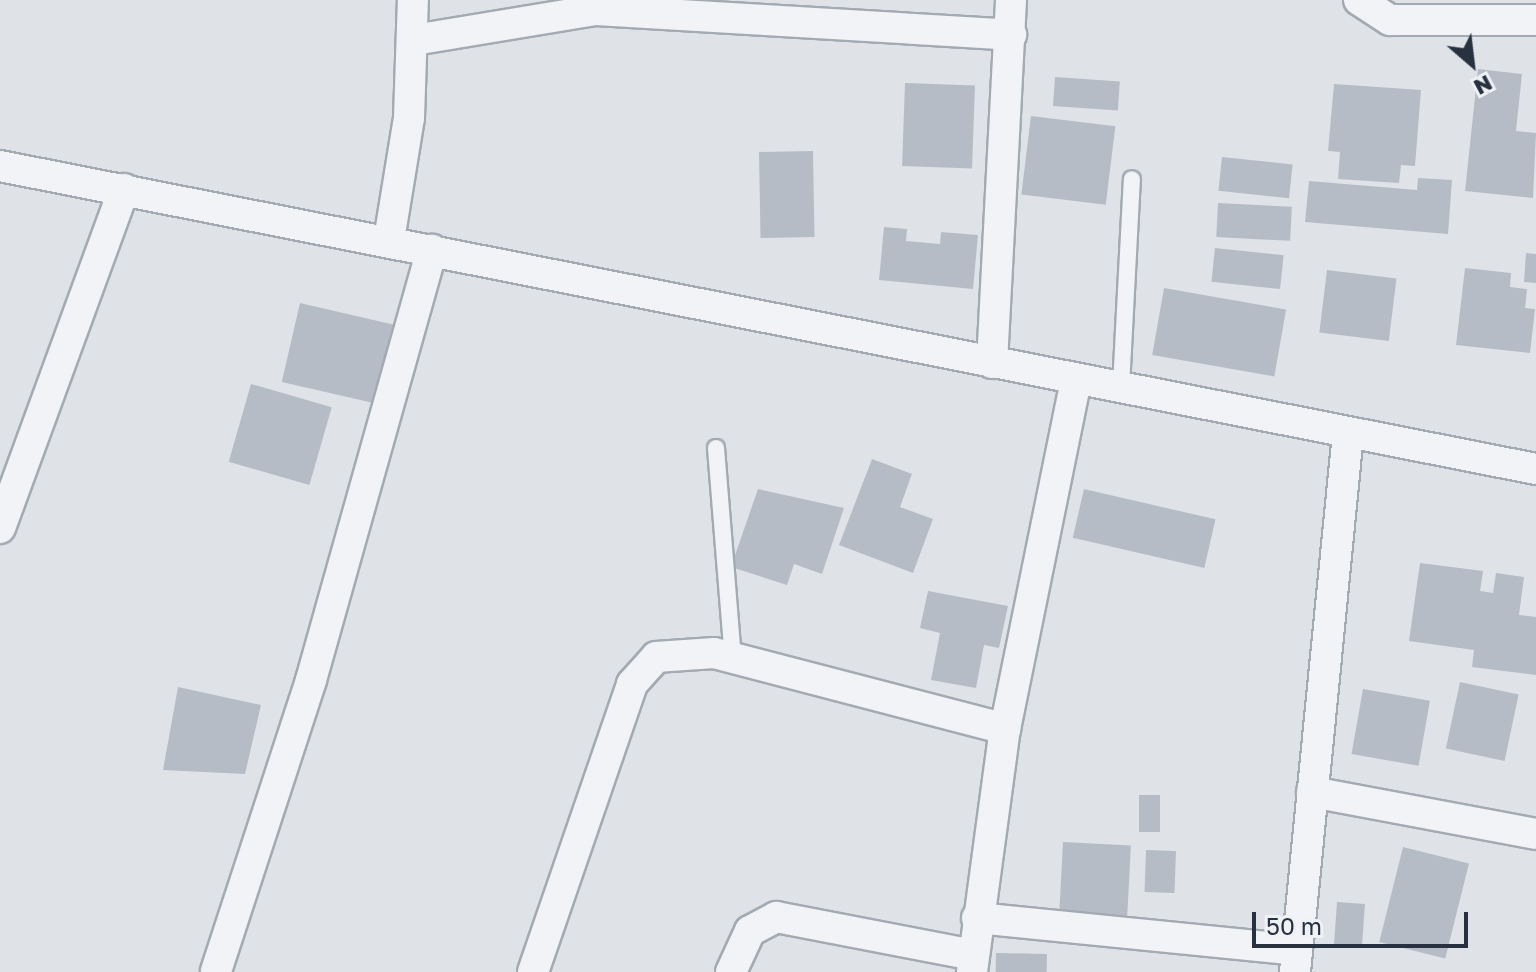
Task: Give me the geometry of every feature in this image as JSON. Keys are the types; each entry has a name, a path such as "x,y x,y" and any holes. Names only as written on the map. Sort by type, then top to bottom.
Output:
{"street":[{"path":"389,240 414,40 413,0"},
{"path":"992,363 1011,0"},
{"path":"1359,0 1373,15 1390,20 1536,20"},
{"path":"414,40 596,10 1011,35"},
{"path":"0,166 389,240 1076,380 1536,469"},
{"path":"0,528 124,189"},
{"path":"216,971 311,680 432,250"},
{"path":"731,972 750,931 776,917 972,963 1005,729 1076,380"},
{"path":"977,918 1296,961 1348,433"},
{"path":"533,972 632,684 656,657 672,652 733,658 1005,729"},
{"path":"1312,792 1536,834"}],"lane":[{"path":"1121,387 1132,179"},
{"path":"716,448 733,658"}],"building":[{"path":"1478,69 1522,74 1516,131 1536,133 1533,198 1465,191"},
{"path":"1055,77 1120,82 1118,110 1053,106"},
{"path":"905,83 975,85 972,168 902,166"},
{"path":"1334,84 1421,90 1415,166 1401,165 1399,183 1338,179 1340,152 1328,151"},
{"path":"1031,116 1115,126 1106,205 1021,194"},
{"path":"813,151 815,237 761,238 759,152"},
{"path":"1222,157 1293,164 1289,198 1218,191"},
{"path":"1418,178 1452,180 1448,234 1305,222 1309,181 1417,190"},
{"path":"1218,203 1292,207 1290,241 1216,237"},
{"path":"884,227 907,229 906,241 940,244 941,232 978,235 973,289 879,280"},
{"path":"1215,248 1284,255 1280,289 1211,282"},
{"path":"1526,253 1536,254 1536,283 1524,282"},
{"path":"1465,268 1511,273 1510,287 1527,289 1525,308 1535,309 1530,353 1456,345"},
{"path":"1327,270 1396,279 1389,341 1319,333"},
{"path":"1164,288 1286,310 1274,376 1152,355"},
{"path":"300,303 399,326 381,405 282,382"},
{"path":"251,384 332,407 309,485 229,462"},
{"path":"872,459 912,474 900,507 933,519 913,573 839,545"},
{"path":"758,489 844,508 822,574 794,564 787,585 731,567"},
{"path":"1084,489 1216,519 1204,568 1073,538"},
{"path":"1420,563 1483,571 1480,591 1493,593 1496,573 1524,577 1519,615 1536,617 1536,675 1472,667 1474,650 1409,641"},
{"path":"928,591 1008,606 999,648 984,645 976,688 931,680 940,633 920,628"},
{"path":"1460,682 1519,694 1505,761 1446,749"},
{"path":"178,687 261,705 245,774 163,770"},
{"path":"1363,689 1430,701 1419,766 1352,754"},
{"path":"1139,795 1160,795 1160,832 1139,832"},
{"path":"1063,842 1131,846 1127,915 1059,912"},
{"path":"1403,847 1469,863 1445,959 1379,942"},
{"path":"1146,850 1176,851 1175,893 1145,892"},
{"path":"1337,902 1365,904 1362,947 1334,945"},
{"path":"996,953 1047,954 1047,972 996,972"}]}
